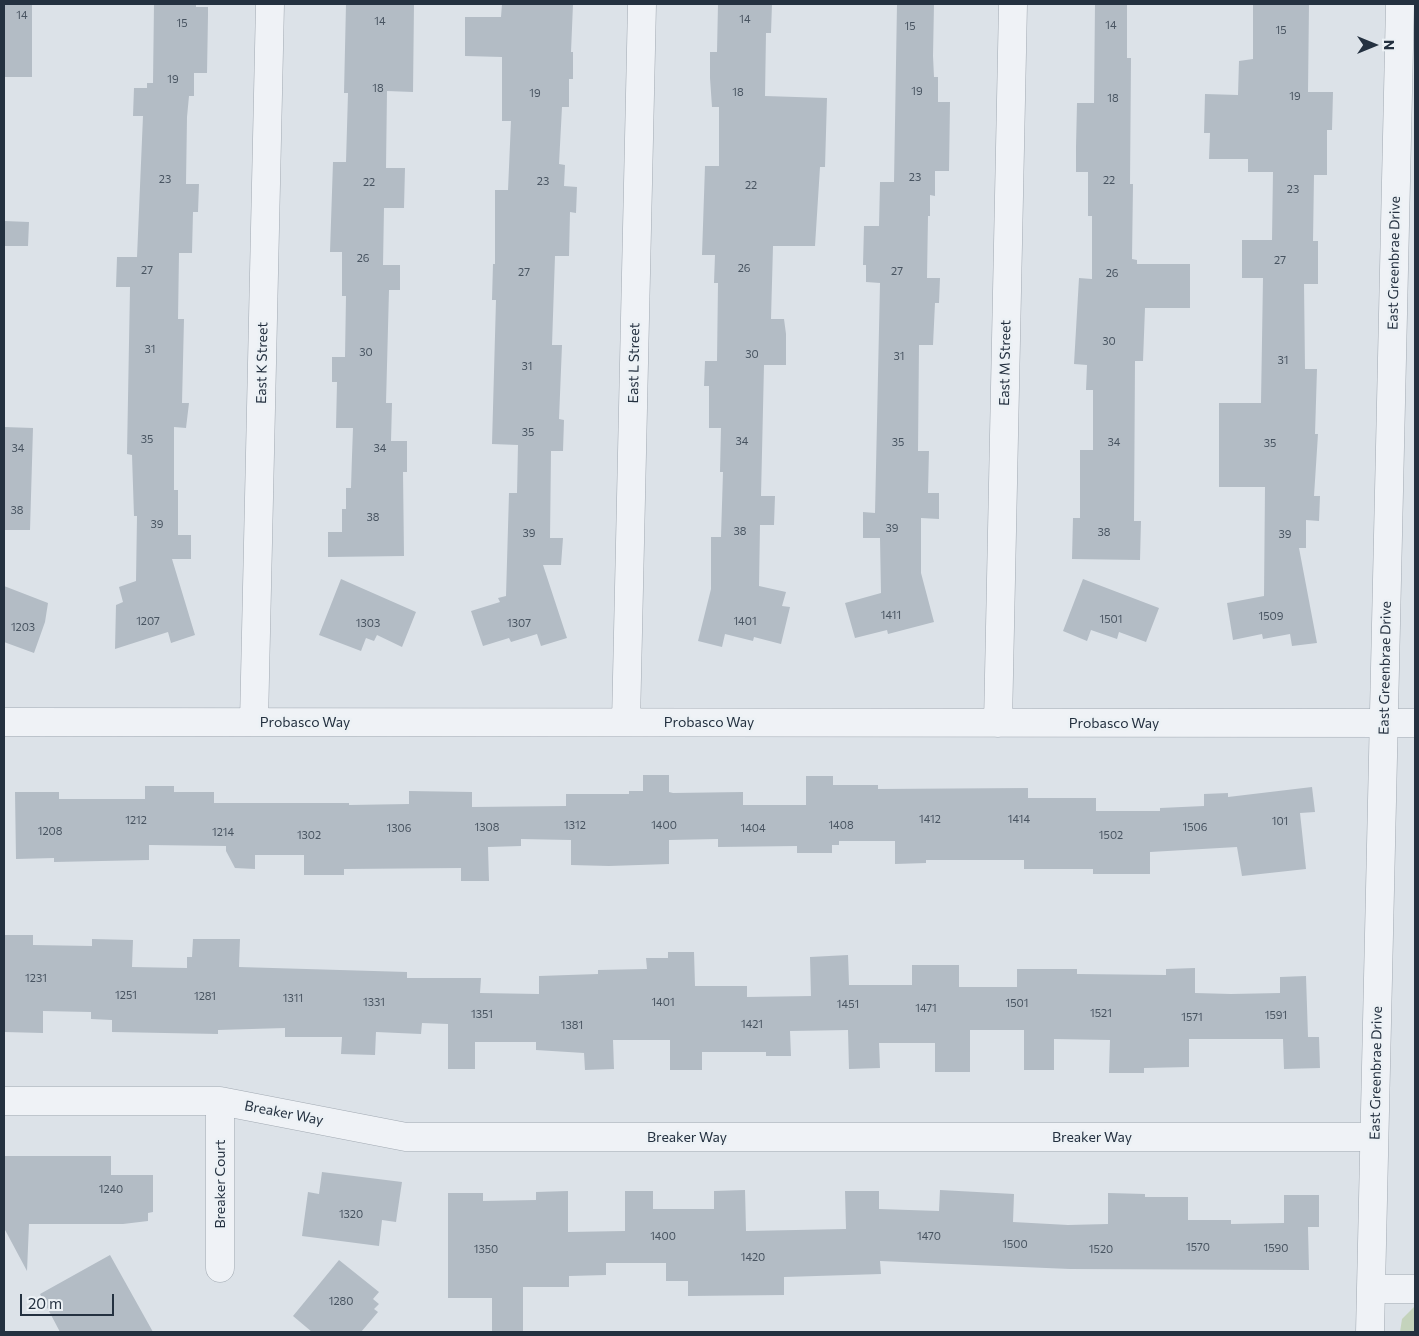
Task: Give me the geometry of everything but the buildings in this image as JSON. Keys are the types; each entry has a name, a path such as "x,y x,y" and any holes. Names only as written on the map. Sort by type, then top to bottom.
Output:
{"street":[{"name":"East K Street","path":"254,722 270,4"},
{"name":"East L Street","path":"626,722 642,4"},
{"name":"East M Street","path":"998,723 1013,4"},
{"name":"East Greenbrae Drive","path":"1370,1332 1400,4"},
{"name":"Probasco Way","path":"4,722 1415,723"},
{"name":"Breaker Way","path":"4,1101 220,1101 406,1137 1374,1137"},
{"name":"Breaker Court","path":"220,1101 220,1268"},
{"path":"1371,1289 1415,1289"}],"green space":[{"path":"1415,1306 1415,1332 1400,1332 1402,1319"}]}
